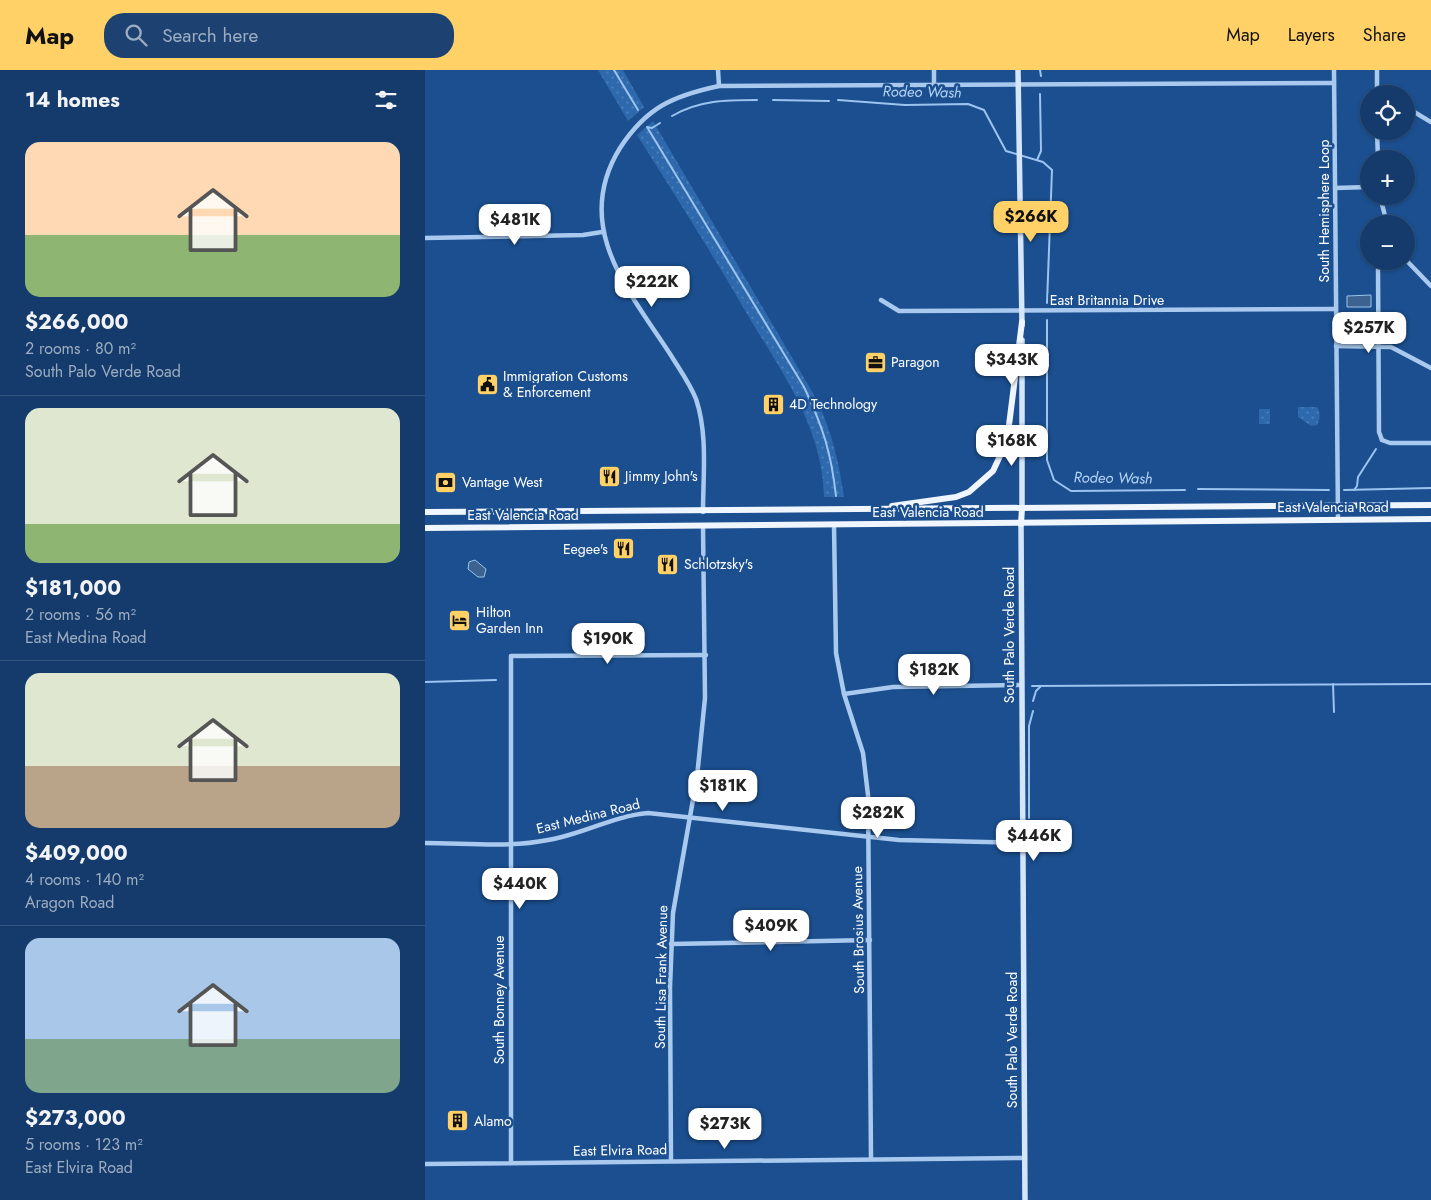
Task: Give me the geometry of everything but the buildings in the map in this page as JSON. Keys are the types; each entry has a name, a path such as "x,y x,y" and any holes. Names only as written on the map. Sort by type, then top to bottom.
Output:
{"main road":[{"path":"859,510 957,496 975,488 993,471 1007,441 1022,322"},
{"name":"East Valencia Road","path":"425,512 703,512 1431,505"},
{"name":"South Palo Verde Road","path":"1021,524 1022,508"},
{"path":"703,512 703,526"},
{"name":"East Valencia Road","path":"425,528 1431,519"}],"street":[{"path":"719,70 719,86"},
{"path":"934,70 934,85"},
{"name":"South Palo Verde Road","path":"1018,70 1022,311 1022,508"},
{"name":"South Hemisphere Loop","path":"1334,70 1338,519"},
{"path":"1377,70 1377,85"},
{"path":"703,512 702,430 695,397 627,288 614,263 602,232 601,198 613,160 634,127 657,108 686,93 719,86 1334,84"},
{"path":"1415,112 1431,122"},
{"path":"1335,188 1360,188"},
{"path":"425,238 583,235 602,232"},
{"path":"1415,269 1431,286"},
{"path":"1378,270 1379,432 1381,442 1431,443"},
{"name":"East Britannia Drive","path":"881,300 899,311 1335,309"},
{"path":"1336,346 1391,347 1431,368"},
{"name":"South Palo Verde Road","path":"1021,524 1025,1200"},
{"name":"South Brosius Avenue","path":"834,525 836,653 844,694 863,753 868,795 871,1158"},
{"name":"South Lisa Frank Avenue","path":"671,1160 671,944 677,882 702,736 705,655 703,526"},
{"name":"South Bonney Avenue","path":"511,1163 511,656 705,655"},
{"path":"844,694 893,687 1021,685"},
{"name":"East Medina Road","path":"425,843 546,841 572,835 609,820 635,814 662,813 868,838 1024,843"},
{"path":"671,944 870,940"},
{"name":"East Elvira Road","path":"425,1164 871,1158 1025,1158"}],"shaded area":[{"path":"598,70 623,70 644,107 628,121"},
{"path":"653,121 817,400 834,448 844,497 824,497 822,472 816,447 798,401 693,224 637,135"},
{"path":"1371,295 1371,307 1347,307 1347,296"},
{"path":"1298,407 1317,407 1320,416 1317,425 1311,426 1298,417"},
{"path":"1259,409 1270,409 1270,424 1259,424"},
{"path":"475,560 486,569 484,577 478,577 468,569 469,562"}],"waterway":[{"name":"Rodeo Wash","path":"614,70 638,110"},
{"path":"1040,70 1041,76"},
{"path":"1037,160 1041,151 1040,94"},
{"name":"Rodeo Wash","path":"672,116 692,107 713,102 757,100"},
{"name":"Rodeo Wash","path":"773,100 829,101"},
{"name":"Rodeo Wash","path":"838,100 905,105 968,104 984,110 1006,151 1043,162 1052,170 1047,303"},
{"path":"660,123 652,128 647,127 804,387 825,440 832,466 836,496"},
{"name":"Rodeo Wash","path":"1047,320 1047,460 1054,480 1071,491 1185,490"},
{"path":"1354,490 1357,486 1358,477 1376,449"},
{"path":"1344,490 1431,488"},
{"name":"Rodeo Wash","path":"1198,489 1329,490"},
{"path":"425,682 496,680"},
{"path":"1333,684 1334,712"},
{"path":"1032,686 1431,684"},
{"path":"1033,701 1036,691 1041,686"},
{"path":"1029,818 1029,726 1033,711"}],"place":[{"name":"Paragon","path":"875,362"},
{"name":"Immigration Customs & Enforcement","path":"487,384"},
{"name":"4D Technology","path":"773,404"},
{"name":"Jimmy John's","path":"609,476"},
{"name":"Vantage West","path":"446,482"},
{"name":"Eegee's","path":"624,549"},
{"name":"Schlotzsky's","path":"668,564"},
{"name":"Hilton Garden Inn","path":"460,620"},
{"name":"Alamo","path":"458,1121"}]}
